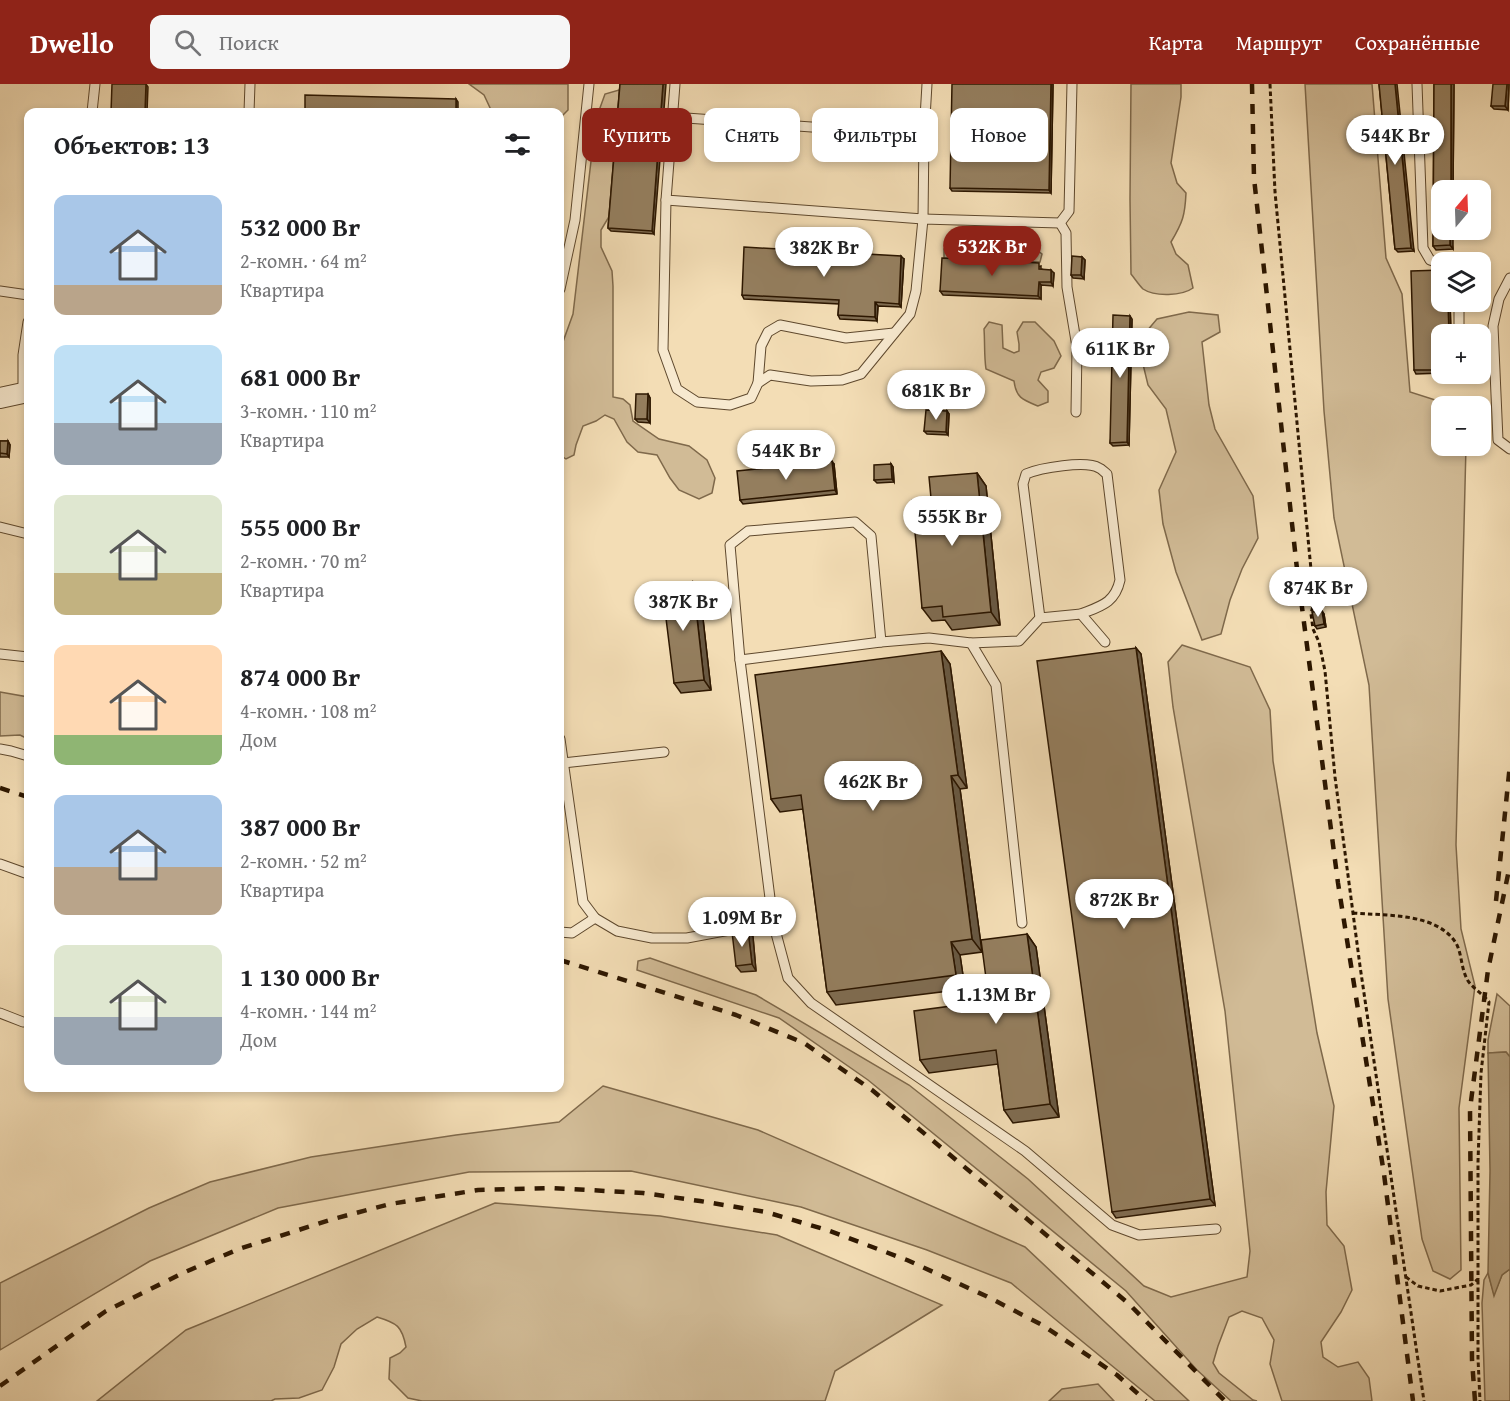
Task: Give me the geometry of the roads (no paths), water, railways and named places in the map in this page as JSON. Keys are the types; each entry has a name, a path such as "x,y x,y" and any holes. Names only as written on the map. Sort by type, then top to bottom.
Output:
{"street":[{"path":"0,398 24,393"}],"lane":[{"path":"92,108 95,84"},
{"path":"249,108 250,84"},
{"path":"564,271 575,220 590,84"},
{"path":"673,108 675,84"},
{"path":"926,108 927,84"},
{"path":"1060,223 1069,211 1072,84"},
{"path":"1417,84 1423,248 1431,260"},
{"path":"692,118 812,127"},
{"path":"669,162 663,350 677,389 697,402 730,405 751,398 758,383 761,346 768,332 780,325 846,338 894,333"},
{"path":"758,383 770,375 812,381 842,380 861,374 910,314 916,291 922,219 923,162"},
{"path":"666,200 922,219 1060,223"},
{"path":"1060,223 1066,233 1067,287 1077,347 1076,412"},
{"path":"1510,278 1499,299 1492,326 1498,440 1510,449"},
{"path":"0,291 24,294"},
{"path":"24,349 24,368"},
{"path":"740,660 881,642 929,639 971,643 1019,641 1040,618 1081,614 1107,604 1118,590 1120,580 1107,474 1099,467 1087,464 1037,470 1026,474 1023,484 1040,618"},
{"path":"881,642 871,536 855,522 748,531 730,545 740,660 773,922 788,978 811,1003 1025,1151 1112,1225 1139,1235 1216,1229"},
{"path":"0,527 24,533"},
{"path":"1081,614 1105,642"},
{"path":"971,643 996,685 1022,923"},
{"path":"0,654 24,657"},
{"path":"0,749 24,755"},
{"path":"564,763 664,752"},
{"path":"564,770 583,902 595,918 617,931 652,938 687,938 773,922"},
{"path":"0,864 24,873"},
{"path":"564,932 572,933 595,918"},
{"path":"0,1013 24,1022"}],"railway":[{"path":"1252,84 1254,178 1297,569 1338,883 1384,1174 1413,1401"},
{"path":"1496,901 1510,764"},
{"path":"0,788 24,796"},
{"path":"1475,1401 1472,1360 1470,1109 1488,970 1510,865"},
{"path":"564,961 736,1015 804,1043 872,1090 1128,1303 1225,1401"},
{"path":"0,1386 106,1311 185,1272 239,1249 333,1219 390,1204 478,1190 551,1188 643,1193 700,1201 766,1212 827,1230 907,1260 986,1296 1044,1326 1117,1375 1146,1401"}]}
